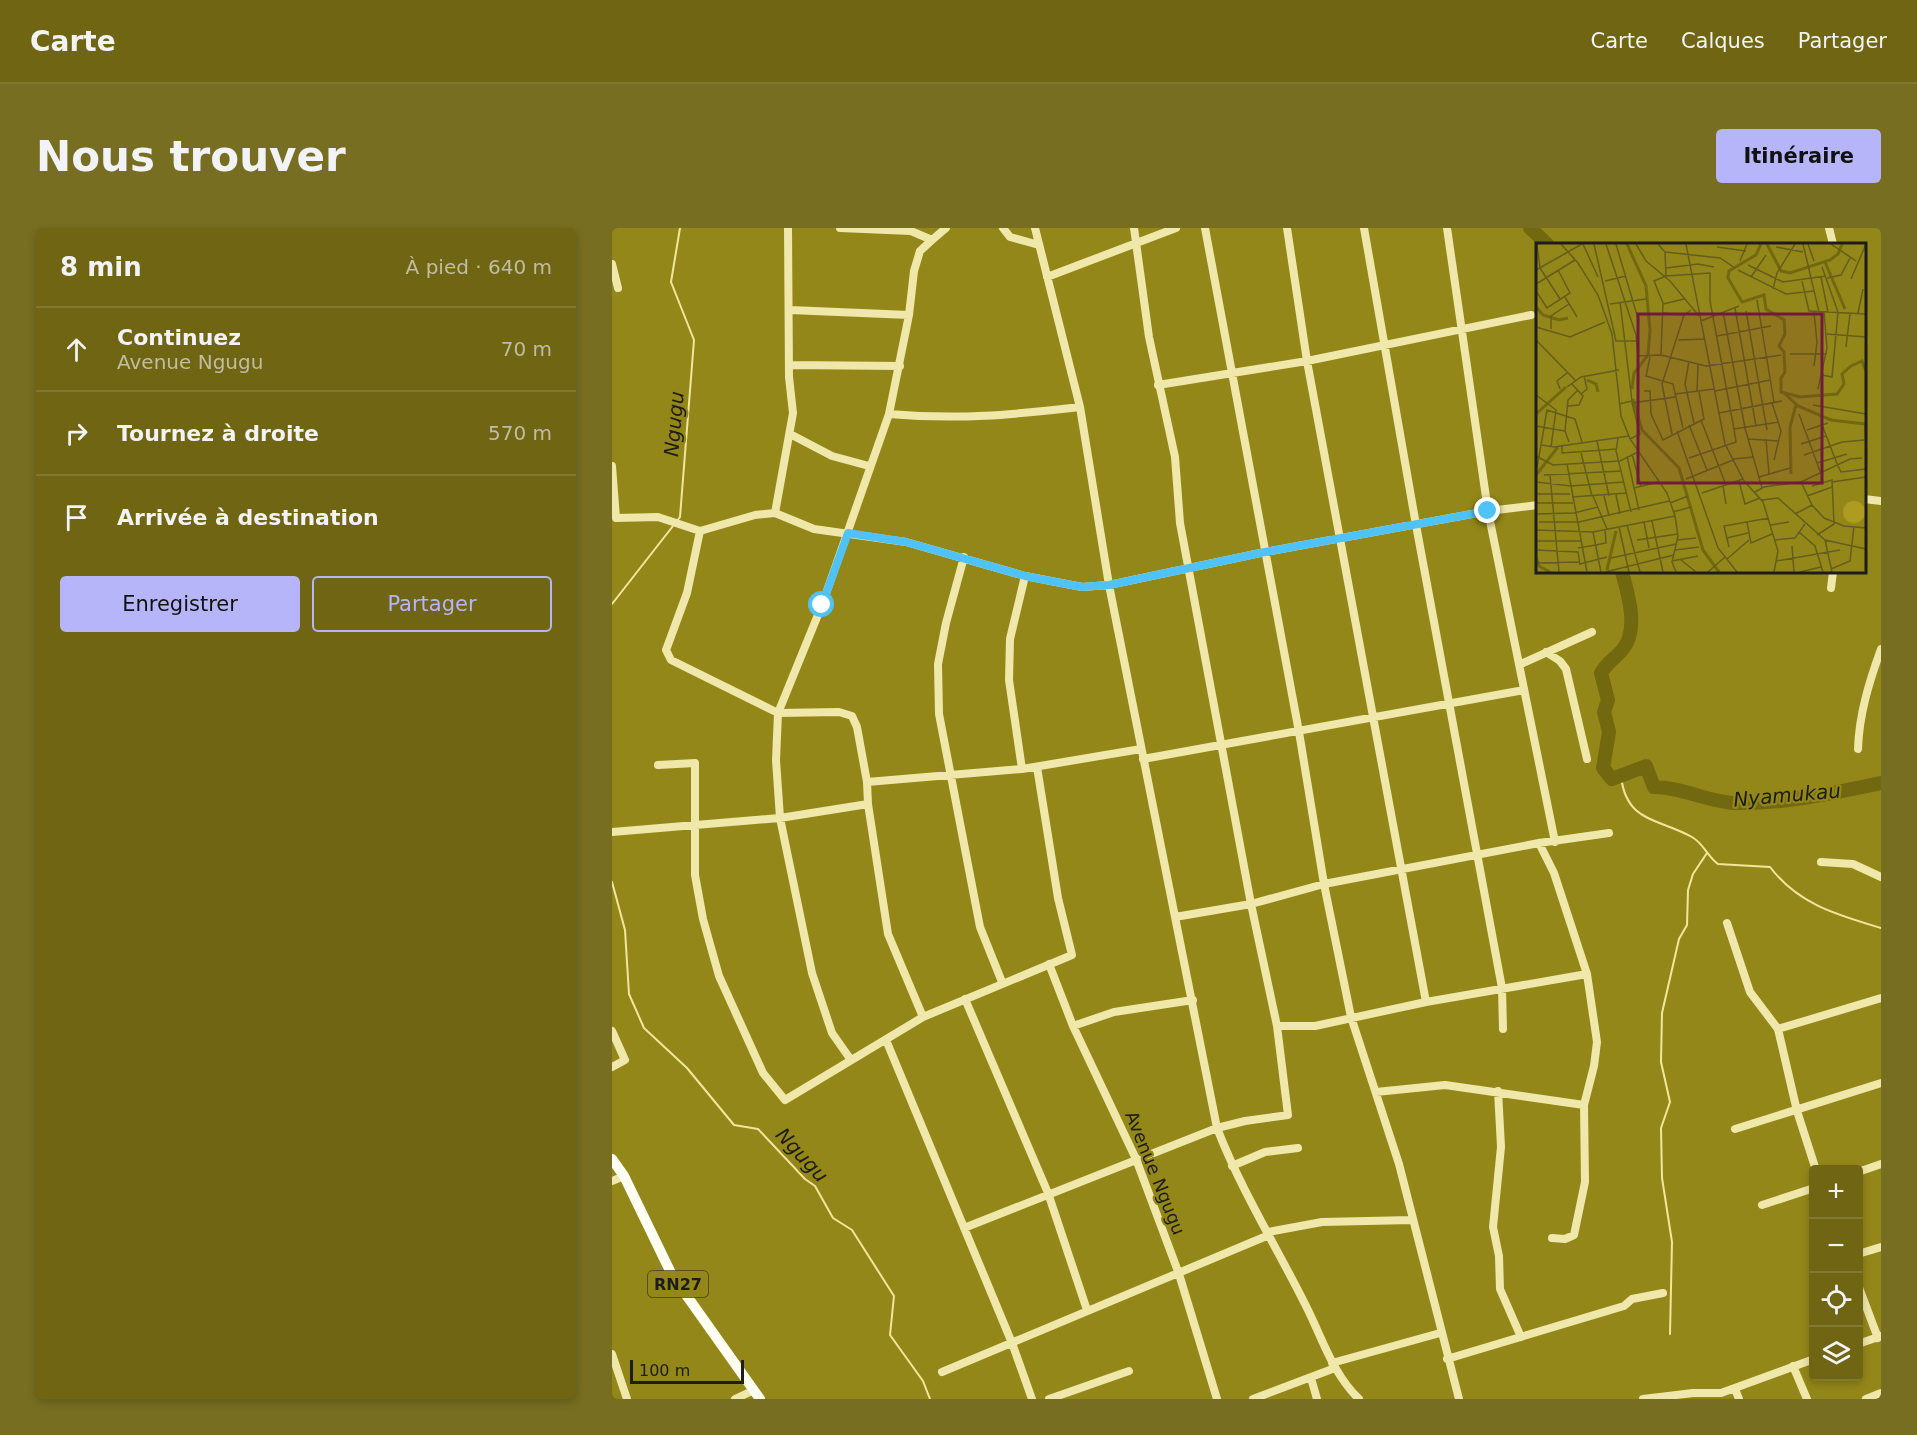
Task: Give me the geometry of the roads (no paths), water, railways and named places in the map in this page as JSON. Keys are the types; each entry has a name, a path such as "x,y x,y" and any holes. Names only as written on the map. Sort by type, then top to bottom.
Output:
{"main road":[{"name":"RN27","path":"612,1159 624,1176 672,1275 756,1395"}],"street":[{"path":"775,513 793,413 788,228"},
{"path":"840,228 911,231 932,240"},
{"path":"851,1060 832,1032 812,973 780,818 776,760 778,713 822,605 848,533 868,466 889,414 909,315 914,270 920,250 946,228"},
{"path":"1003,228 1010,237 1039,246"},
{"path":"1035,228 1080,406 1109,585 1217,1128 1232,1166 1334,1366 1344,1384 1359,1399"},
{"path":"964,1228 1048,1192 1217,1128 1245,1121 1288,1115 1277,1026 1251,903 1180,523 1174,456 1158,385 1134,228"},
{"path":"1047,277 1176,228"},
{"path":"1205,228 1299,732 1324,884 1351,1017 1399,1164 1440,1333 1459,1399"},
{"path":"1287,228 1307,361 1426,1002"},
{"path":"1364,228 1416,525 1502,988 1503,1029"},
{"path":"1447,228 1460,331 1488,511 1521,664 1524,690 1555,842"},
{"path":"1829,228 1833,243"},
{"path":"612,264 618,288"},
{"path":"790,310 909,315"},
{"path":"1158,385 1307,361 1531,315"},
{"path":"790,364 900,366"},
{"path":"889,414 935,418 990,417 1080,406"},
{"path":"790,434 832,456 868,466"},
{"path":"612,466 616,518 658,517 700,531 755,515 775,513 814,529 906,542 1025,576 1082,587 1109,585 1265,552 1488,511 1536,505"},
{"path":"1866,499 1881,501"},
{"path":"700,531 690,567 687,593 666,650 671,660 778,713 839,712 852,716 857,727 867,782 868,804 888,934 923,1017"},
{"path":"964,557 946,623 938,664 939,714 981,927 1002,982"},
{"path":"1830,588 1833,573"},
{"path":"1022,769 1009,680 1010,639 1025,576"},
{"path":"1521,664 1592,632"},
{"path":"1858,749 1863,710 1881,649"},
{"path":"1546,652 1560,660 1566,669 1587,759"},
{"path":"1143,759 1299,732 1450,701 1524,690"},
{"path":"867,782 950,777 1022,769 1141,749"},
{"path":"658,765 695,763 695,875 706,930 719,976 763,1072 785,1100 923,1017 1002,982 1072,955 1058,898 1037,767"},
{"path":"612,832 694,827 780,818 868,804"},
{"path":"1175,917 1251,903 1324,884 1539,843 1609,833"},
{"path":"1539,843 1554,873 1587,974 1597,1042 1584,1105 1585,1182 1574,1235 1565,1239 1552,1238"},
{"path":"1821,862 1853,864 1881,877"},
{"path":"1727,923 1750,993 1778,1029 1797,1111 1814,1165"},
{"name":"Avenue Ngugu","path":"1049,964 1073,1026 1136,1159 1179,1275 1217,1399"},
{"path":"1277,1026 1315,1026 1426,1002 1587,974"},
{"path":"1778,1029 1881,998"},
{"path":"965,999 1048,1192 1087,1310"},
{"path":"1073,1026 1114,1012 1193,1000"},
{"path":"612,1031 626,1060 612,1067"},
{"path":"886,1040 1012,1343 1032,1399"},
{"path":"1735,1129 1881,1083"},
{"path":"1376,1092 1444,1085 1584,1105"},
{"path":"1498,1091 1501,1147 1493,1227 1499,1256 1500,1289 1521,1336"},
{"path":"1232,1166 1265,1152 1298,1148"},
{"path":"1863,1170 1881,1164"},
{"path":"612,1181 624,1176"},
{"path":"1762,1205 1809,1190"},
{"path":"942,1372 1087,1310 1179,1275 1268,1234 1322,1222 1412,1220"},
{"path":"1863,1252 1881,1247"},
{"path":"1447,1359 1624,1306 1632,1299 1663,1293"},
{"path":"1863,1297 1879,1337 1863,1342"},
{"path":"1253,1399 1311,1378 1334,1366 1440,1333"},
{"path":"612,1354 627,1399"},
{"path":"1643,1399 1693,1393 1722,1393 1809,1361"},
{"path":"1793,1366 1807,1399"},
{"path":"1049,1399 1129,1371"},
{"path":"1311,1378 1317,1399"},
{"path":"1735,1389 1739,1399"},
{"path":"1866,1399 1881,1393"},
{"path":"735,1399 756,1395"}],"waterway":[{"name":"Ngugu","path":"612,604 680,517 694,340 671,282 680,228"},
{"name":"Nyamukau","path":"1530,228 1546,243"},
{"name":"Nyamukau","path":"1622,573 1631,611 1630,632 1623,649 1601,673 1608,700 1604,712 1609,732 1603,768 1612,779 1646,766 1654,787 1675,789 1735,803 1790,800 1881,783"},
{"path":"1621,777 1624,792 1637,811 1656,822 1692,837 1718,864 1770,867 1781,880 1807,900 1835,913 1881,928"},
{"path":"1670,1334 1672,1242 1662,1178 1661,1128 1670,1102 1661,1062 1662,1013 1679,939 1687,925 1688,890 1693,874 1707,853"},
{"name":"Ngugu","path":"612,882 625,930 629,994 644,1028 687,1068 734,1125 758,1129 805,1179 815,1186 833,1218 852,1230 894,1296 890,1335 923,1381 930,1399"}]}
